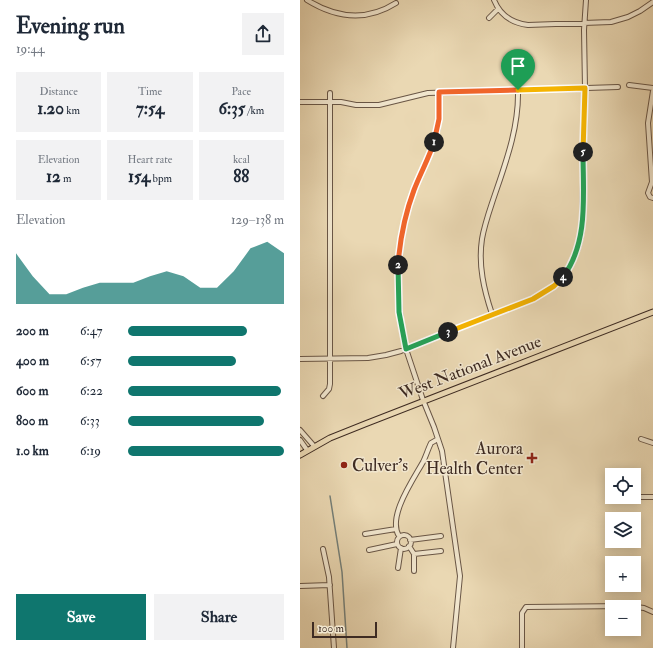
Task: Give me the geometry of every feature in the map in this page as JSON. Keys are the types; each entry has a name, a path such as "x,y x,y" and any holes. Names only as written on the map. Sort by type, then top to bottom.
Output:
{"main road":[{"name":"West National Avenue","path":"300,454 330,438 423,400 653,312"}],"street":[{"path":"307,0 321,8 344,15 354,16 369,15 380,12 396,3"},
{"path":"494,0 498,9 511,20 523,24 584,24 622,20 640,11 653,2"},
{"path":"300,359 376,358 406,349 540,295 554,286 565,274 576,253 582,229 585,88 584,24 586,0"},
{"path":"489,18 498,9"},
{"path":"628,85 653,88"},
{"path":"300,102 341,102 356,106 379,105 392,103 419,94 439,92 618,87"},
{"path":"492,314 482,279 482,239 486,221 515,131 518,90"},
{"path":"653,91 648,123 652,182 648,193 650,197 653,198"},
{"path":"439,92 439,119 437,132 433,147 414,190 408,209 399,255 398,282 399,312 406,349 442,451 460,576 453,648"},
{"path":"323,396 329,387 330,359 330,93"},
{"path":"300,430 314,446"},
{"path":"397,544 399,536 396,529 398,511 404,494 423,461 431,442 438,439"},
{"path":"641,439 653,443"},
{"path":"300,440 307,450"},
{"path":"641,497 653,497"},
{"path":"365,534 396,529"},
{"path":"399,536 406,535 410,540 409,546 414,554 414,571"},
{"path":"410,540 441,536"},
{"path":"397,544 401,548"},
{"path":"369,550 397,544"},
{"path":"401,548 409,546"},
{"path":"398,568 401,548"},
{"path":"323,549 330,585 334,648"},
{"path":"414,554 441,550"},
{"path":"300,586 330,585"},
{"path":"522,648 522,617 526,608 538,606 629,606 644,608 653,612"}],"waterway":[{"path":"330,496 342,572 347,648"}],"place":[{"name":"Aurora Health Center","path":"532,458"},
{"name":"Culver's","path":"344,465"}],"route":[{"path":"585,88 582,220 580,238 575,258 562,279 554,286 533,299 406,349 399,312 399,255 408,209 414,190 433,147 437,132 440,101 439,92 518,90 585,88"}]}
